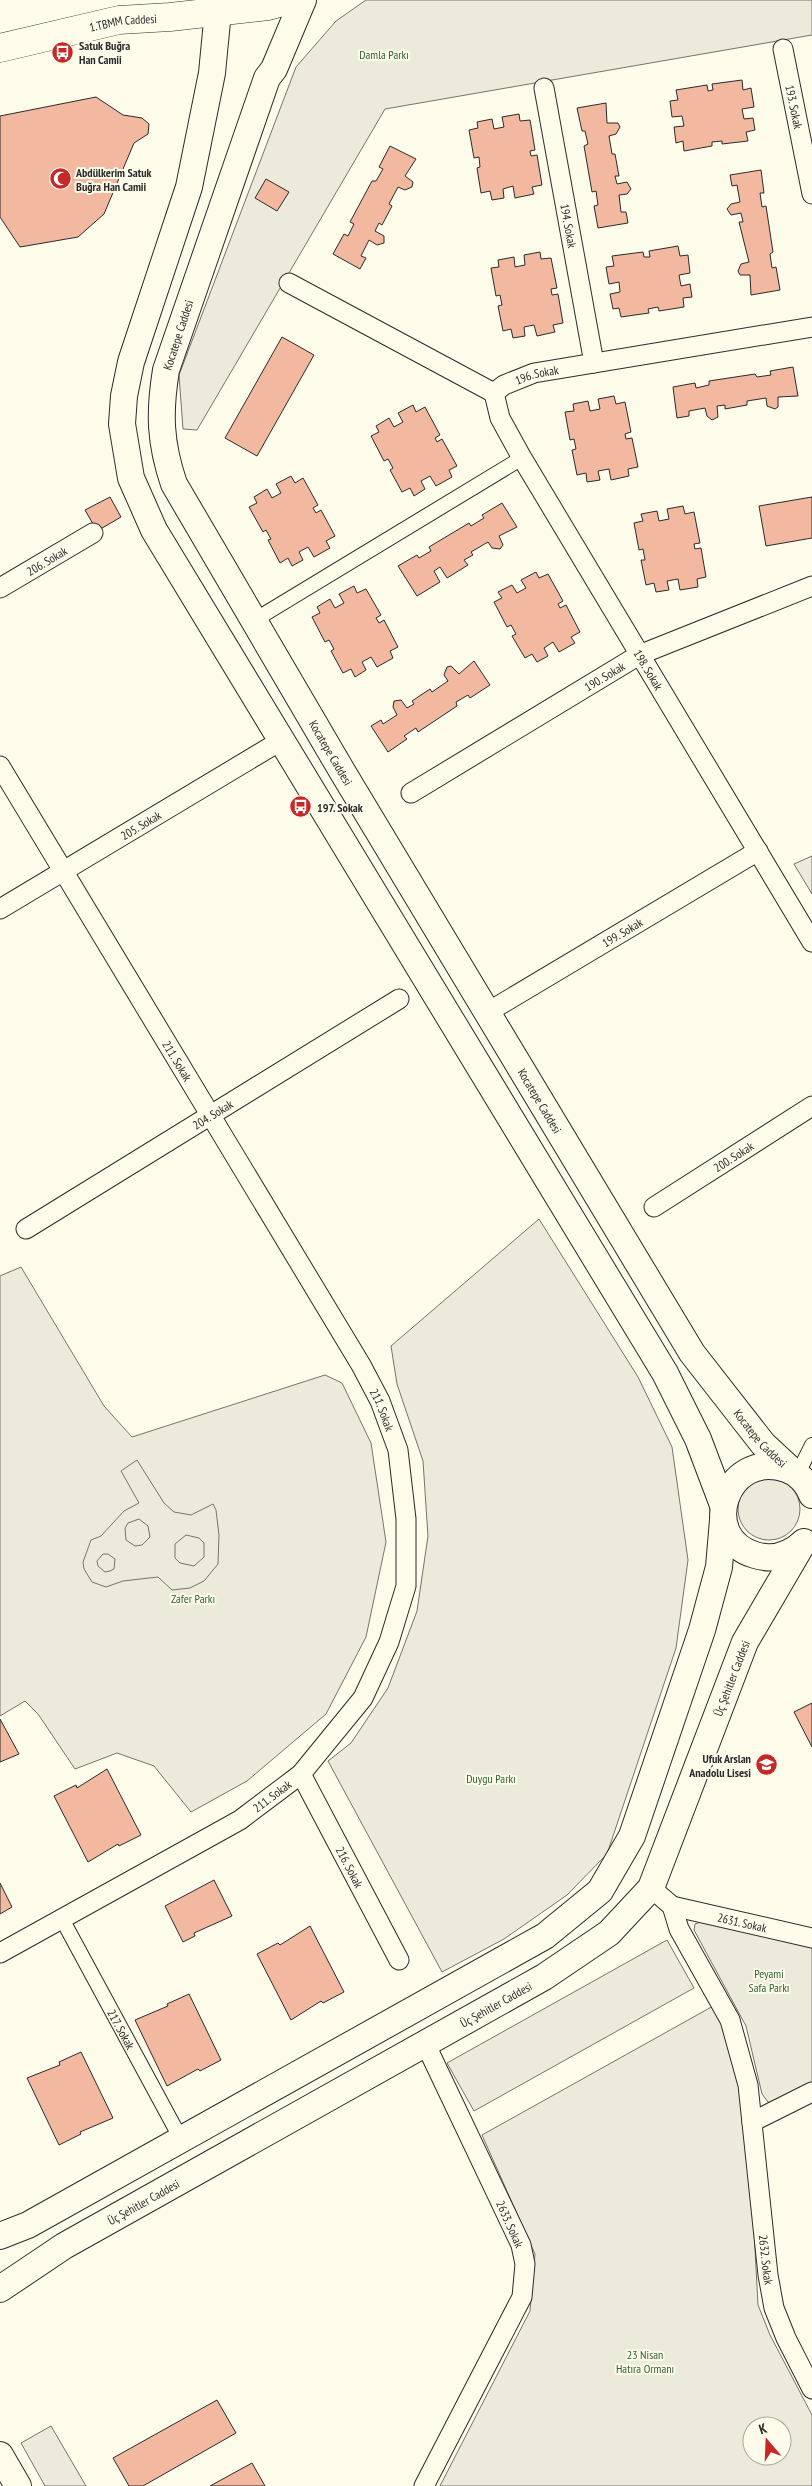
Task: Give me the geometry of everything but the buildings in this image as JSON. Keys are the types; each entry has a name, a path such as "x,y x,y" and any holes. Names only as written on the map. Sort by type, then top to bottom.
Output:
{"main road":[{"name":"1.TBMM Caddesi","path":"0,48 119,20 170,17 217,5 268,6 290,0"},
{"name":"Kocatepe Caddesi","path":"303,0 274,69 267,78 166,370 160,420 162,446 174,484 253,621 692,1353 763,1444 803,1479"},
{"path":"217,5 212,73 189,187 131,362 124,396 122,424 131,478 154,530 665,1374 698,1439 723,1513 728,1534 737,1546 763,1558 778,1557 792,1552 810,1533"},
{"path":"0,2236 28,2225 545,1936 600,1891 632,1836 702,1630 719,1567 723,1513 727,1491 736,1479 748,1470 769,1466 803,1479"},
{"name":"Üç Şehitler Caddesi","path":"0,2289 64,2246 544,1977 609,1933 651,1888 745,1642 810,1533"},
{"path":"0,2455 18,2486"}],"street":[{"name":"193. Sokak","path":"784,49 812,194"},
{"name":"194. Sokak","path":"544,88 594,364"},
{"path":"289,283 494,393"},
{"name":"196. Sokak","path":"494,393 504,385 534,373 812,327"},
{"name":"198. Sokak","path":"494,393 500,418 522,458 812,942"},
{"path":"253,621 522,458"},
{"name":"206. Sokak","path":"0,588 92,533"},
{"name":"190. Sokak","path":"411,793 640,654 812,586"},
{"name":"205. Sokak","path":"0,909 282,740"},
{"name":"211. Sokak","path":"0,766 361,1365 380,1401 398,1450 406,1519 406,1586 389,1642 363,1698 301,1774 240,1820 0,1953"},
{"name":"199. Sokak","path":"488,1012 758,851"},
{"name":"204. Sokak","path":"26,1229 211,1117 399,999"},
{"name":"200. Sokak","path":"654,1207 812,1106"},
{"path":"803,1479 812,1445"},
{"name":"216. Sokak","path":"301,1774 399,1960"},
{"path":"651,1888 672,1906"},
{"name":"2631. Sokak","path":"672,1906 812,1938"},
{"name":"2632. Sokak","path":"672,1906 679,1929 730,2020 748,2085 768,2275 774,2308 786,2338 812,2389"},
{"name":"217. Sokak","path":"62,1918 181,2139"},
{"name":"2633. Sokak","path":"424,2486 522,2297 526,2264 521,2245 425,2043"},
{"path":"752,2122 812,2092"}],"green space":[{"name":"Damla Parkı","path":"366,0 812,0 812,35 385,109 197,430 183,429 179,375 296,67 336,21"},
{"path":"812,856 812,894 794,864"},
{"name":"Duygu Parkı","path":"539,1219 638,1377 672,1447 688,1560 676,1648 607,1854 567,1895 504,1939 442,1972 328,1761 351,1743 388,1688 417,1611 428,1536 423,1461 397,1384 391,1346"},
{"name":"Zafer Parkı","path":"21,1267 104,1406 132,1437 325,1375 342,1383 371,1443 386,1542 366,1637 326,1714 247,1781 191,1812 154,1766 117,1753 75,1769 38,1714 25,1701 0,1716 0,1276"},
{"path":"769,1478 781,1480 791,1487 798,1497 800,1509 798,1521 791,1531 781,1538 769,1540 757,1538 747,1531 740,1521 738,1509 740,1497 747,1487 757,1480"},
{"name":"Peyami Safa Parkı","path":"701,1922 812,1946 812,2087 779,2105 768,2102 762,2094 746,2026 694,1930 695,1924"},
{"name":"23 Nisan Hatıra Ormanı","path":"715,2005 742,2088 751,2175 758,2305 770,2335 812,2415 812,2486 440,2486 530,2311 535,2254 482,2135"}],"shaded area":[{"path":"137,1460 164,1503 174,1512 191,1515 213,1504 216,1510 219,1535 218,1564 204,1581 190,1588 172,1590 158,1577 123,1581 106,1587 92,1582 84,1569 83,1562 91,1540 101,1536 124,1511 139,1503 121,1471","holes":["139,1519 148,1526 150,1537 142,1545 135,1546 126,1540 125,1528 128,1523","186,1535 199,1538 204,1543 204,1557 194,1566 180,1563 175,1558 175,1544","103,1554 108,1554 115,1559 114,1569 105,1572 98,1566 97,1561"]},
{"path":"667,1940 694,1988 474,2111 447,2063"},
{"path":"51,2426 86,2486 45,2486 21,2443"}],"place":[{"name":"Satuk Buğra Han Camii","path":"63,52"},
{"name":"Abdülkerim Satuk Buğra Han Camii","path":"60,179"},
{"name":"197. Sokak","path":"301,807"},
{"name":"Ufuk Arslan Anadolu Lisesi","path":"767,1765"}]}
